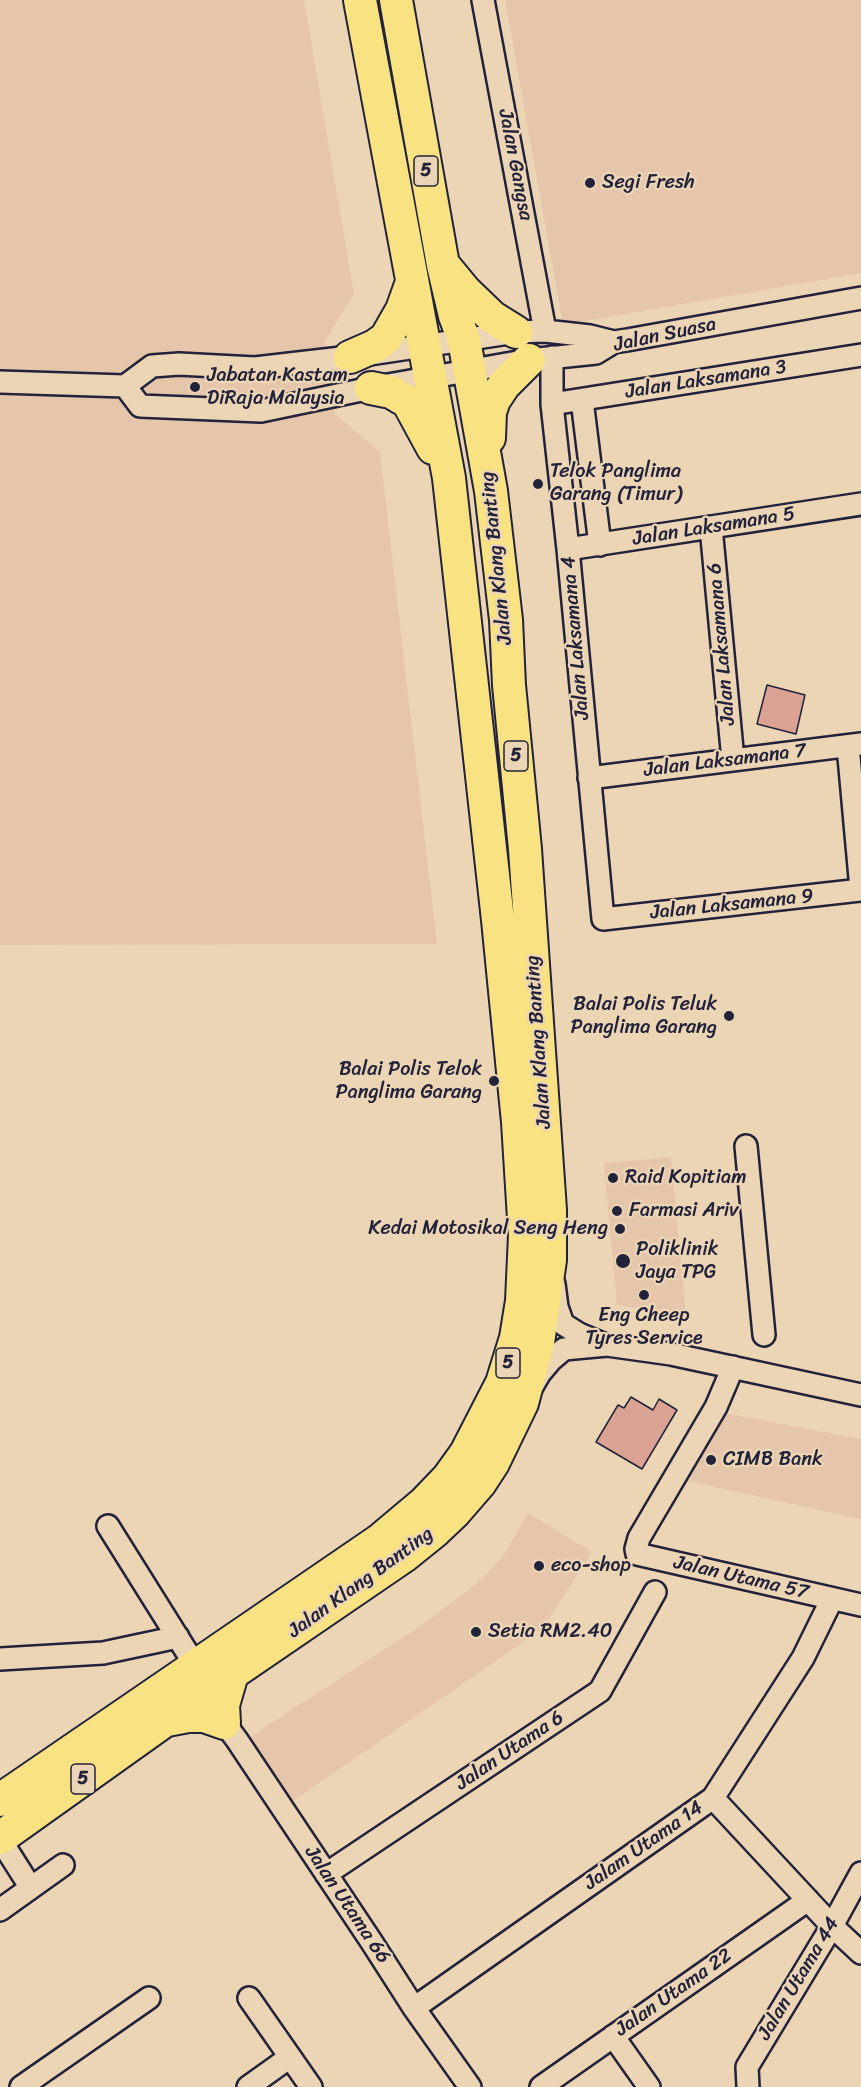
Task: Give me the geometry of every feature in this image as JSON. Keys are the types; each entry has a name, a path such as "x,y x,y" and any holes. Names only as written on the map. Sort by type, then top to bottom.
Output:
{"highway":[{"name":"Jalan Klang Banting","path":"0,1800 154,1710 199,1680 424,1503 448,1478 466,1453 502,1383 516,1338 522,1301 525,1235 519,1131 449,478 360,0"},
{"name":"Jalan Klang Banting","path":"199,1680 232,1674 404,1556 454,1514 486,1473 522,1403 538,1343 550,1260 548,1162 525,860 509,685 506,620 491,491 464,340 455,316 443,265 396,0"},
{"path":"443,265 465,291 492,317 531,332"},
{"path":"350,357 375,346 386,338 402,310 412,282"},
{"path":"491,491 488,430 494,400 504,384 541,359"},
{"path":"371,388 391,392 408,402 449,478"},
{"path":"154,1710 188,1716 204,1716 224,1723 223,1705 232,1674"},
{"name":"Jalan Klang Banting","path":"0,1838 154,1710"}],"street":[{"name":"Jalan Gangsa","path":"483,0 536,274 531,332"},
{"name":"Jalan Suasa","path":"125,386 140,406 261,411 371,388 596,352 614,342 861,298"},
{"path":"0,382 125,386 152,366 179,364 255,368 531,332 590,336 614,342"},
{"name":"Jalan Laksamana 3","path":"552,404 861,356"},
{"name":"Jalan Laksamana 4","path":"541,359 552,404 603,919"},
{"name":"Jalan Laksamana 4","path":"582,400 600,544"},
{"name":"Jalan Laksamana 5","path":"568,549 861,504"},
{"name":"Jalan Laksamana 6","path":"711,527 733,760"},
{"path":"855,745 861,889"},
{"name":"Jalan Laksamana 7","path":"589,778 855,745"},
{"name":"Jalan Laksamana 9","path":"603,919 861,889"},
{"path":"746,1146 764,1335"},
{"path":"550,1260 557,1307 563,1324 579,1334 607,1345"},
{"path":"522,1403 540,1373 564,1349 607,1345 671,1354 861,1395"},
{"name":"Jalan Utama 57","path":"733,1367 716,1407 639,1538 637,1554 861,1605"},
{"name":"Jalan Utama 66","path":"108,1526 178,1637 224,1723 414,2008 470,2087"},
{"name":"Jalan Utama 6","path":"326,1874 600,1691 655,1592"},
{"name":"Jalam Utama 14","path":"414,2008 713,1798 802,1658 832,1599"},
{"path":"0,1659 103,1653 178,1637"},
{"path":"713,1798 832,1926 861,1953"},
{"path":"0,1838 31,1888"},
{"path":"0,1910 63,1865"},
{"name":"Jalan Utama 44","path":"748,2087 747,2067 832,1926 861,1873"},
{"name":"Jalan Utama 22","path":"541,2087 808,1900"},
{"path":"21,2087 149,1998"},
{"path":"249,1998 311,2087"},
{"path":"613,2036 648,2087"},
{"path":"248,2087 290,2057"}],"shaded area":[{"path":"0,0 304,0 354,294 325,341 336,415 380,452 437,944 0,945"},
{"path":"505,0 861,0 861,273 563,325"},
{"path":"671,1157 686,1316 617,1305 604,1163"},
{"path":"719,1412 861,1439 861,1519 683,1480"},
{"path":"528,1513 592,1552 542,1629 286,1806 245,1740 413,1631 465,1593 488,1573 505,1553"}],"building":[{"path":"767,685 805,695 796,734 757,724"},
{"path":"631,1397 653,1410 659,1399 677,1410 642,1469 596,1442 618,1405 624,1408"}],"place":[{"name":"Segi Fresh","path":"590,183"},
{"name":"Jabatan Kastam DiRaja Malaysia","path":"195,387"},
{"name":"Telok Panglima Garang (Timur)","path":"538,484"},
{"name":"Balai Polis Teluk Panglima Garang","path":"729,1016"},
{"name":"Balai Polis Telok Panglima Garang","path":"494,1081"},
{"name":"Raid Kopitiam","path":"613,1178"},
{"name":"Farmasi Ariv","path":"617,1211"},
{"name":"Kedai Motosikal Seng Heng","path":"620,1229"},
{"name":"Poliklinik Jaya TPG","path":"623,1261"},
{"name":"Eng Cheep Tyres Service","path":"644,1295"},
{"name":"CIMB Bank","path":"711,1460"},
{"name":"eco-shop","path":"539,1566"},
{"name":"Setia RM2.40","path":"476,1632"}]}
